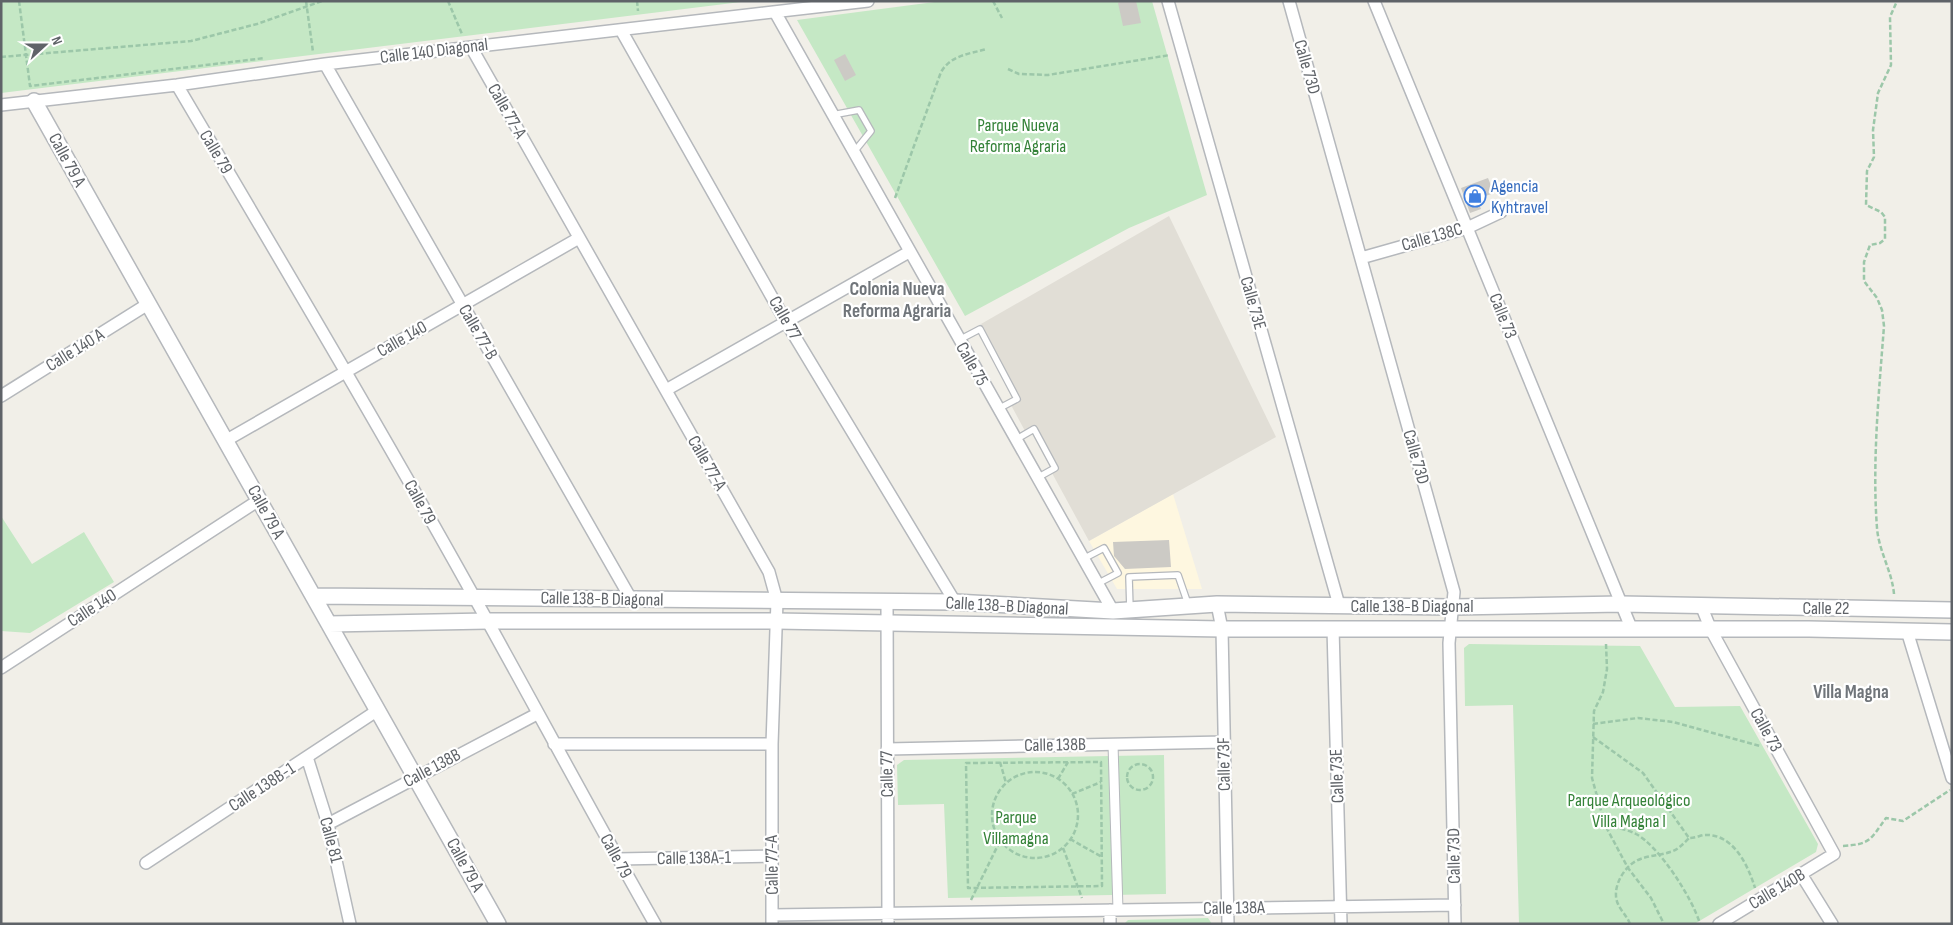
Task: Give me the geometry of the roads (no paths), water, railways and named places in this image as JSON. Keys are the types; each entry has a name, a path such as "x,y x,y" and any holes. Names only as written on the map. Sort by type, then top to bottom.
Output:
{"street":[{"name":"Calle 140 Diagonal","path":"1,105 177,85 325,64 868,1"},
{"name":"Calle 73E","path":"1168,1 1339,605"},
{"name":"Calle 73D","path":"1289,1 1454,592 1450,630 1456,924"},
{"name":"Calle 73","path":"1374,1 1632,630"},
{"name":"Calle 75","path":"775,12 1113,611"},
{"name":"Calle 77","path":"621,30 786,322 955,602"},
{"name":"Calle 77-A","path":"471,47 769,572 777,601 772,744 772,920"},
{"name":"Calle 77-B","path":"325,64 632,599"},
{"name":"Calle 79","path":"177,85 346,371 488,621 537,714 655,924"},
{"name":"Calle 79 A","path":"34,101 498,924"},
{"name":"Calle 138C","path":"1361,258 1467,228 1501,212"},
{"name":"Calle 140","path":"225,441 579,238"},
{"path":"666,390 909,252"},
{"name":"Calle 140 A","path":"1,396 148,304"},
{"name":"Calle 140","path":"1,668 259,500"},
{"name":"Calle 138-B Diagonal","path":"313,596 955,602 1113,611 1217,604 1453,607 1621,604 1701,606"},
{"name":"Calle 77","path":"887,602 888,919"},
{"name":"Calle 73F","path":"1217,604 1222,629 1228,924"},
{"name":"Calle 73","path":"1701,606 1711,630 1832,850"},
{"name":"Calle 22","path":"1701,606 1952,610"},
{"name":"Calle 138-B Diagonal","path":"329,624 488,621 776,622 1222,629 1711,630"},
{"name":"Calle 73E","path":"1333,628 1341,924"},
{"name":"Calle 22","path":"1711,630 1952,632"},
{"path":"1907,632 1952,778"},
{"name":"Calle 138B-1","path":"146,863 378,710"},
{"name":"Calle 138B","path":"328,824 537,714"},
{"name":"Calle 138B","path":"887,749 1224,742"},
{"path":"554,744 772,744"},
{"path":"1110,924 1114,910 1116,865 1113,744"},
{"name":"Calle 81","path":"307,757 328,824 350,924"},
{"name":"Calle 140B","path":"1719,924 1801,874 1832,850"},
{"name":"Calle 138A-1","path":"618,859 771,856"},
{"path":"1801,874 1832,924"},
{"name":"Calle 138A","path":"772,920 888,919 1003,912 1455,904"},
{"path":"1003,912 1003,924"}],"lane":[{"path":"832,115 859,110 871,131 853,153"},
{"path":"959,340 980,329 1017,399 998,409"},
{"path":"1015,440 1034,430 1055,468 1037,478"},
{"path":"1083,559 1104,548 1118,573 1097,584"},
{"path":"1130,610 1129,577 1178,575 1188,606"}],"place":[{"name":"Agencia Kyhtravel","path":"1475,196"}],"district":[{"name":"Colonia Nueva Reforma Agraria","path":"897,300"},
{"name":"Villa Magna","path":"1851,692"}],"park label":[{"name":"Parque Nueva Reforma Agraria","path":"1018,135"},
{"name":"Parque Arqueológico Villa Magna I","path":"1629,810"},
{"name":"Parque Villamagna","path":"1016,828"}]}
